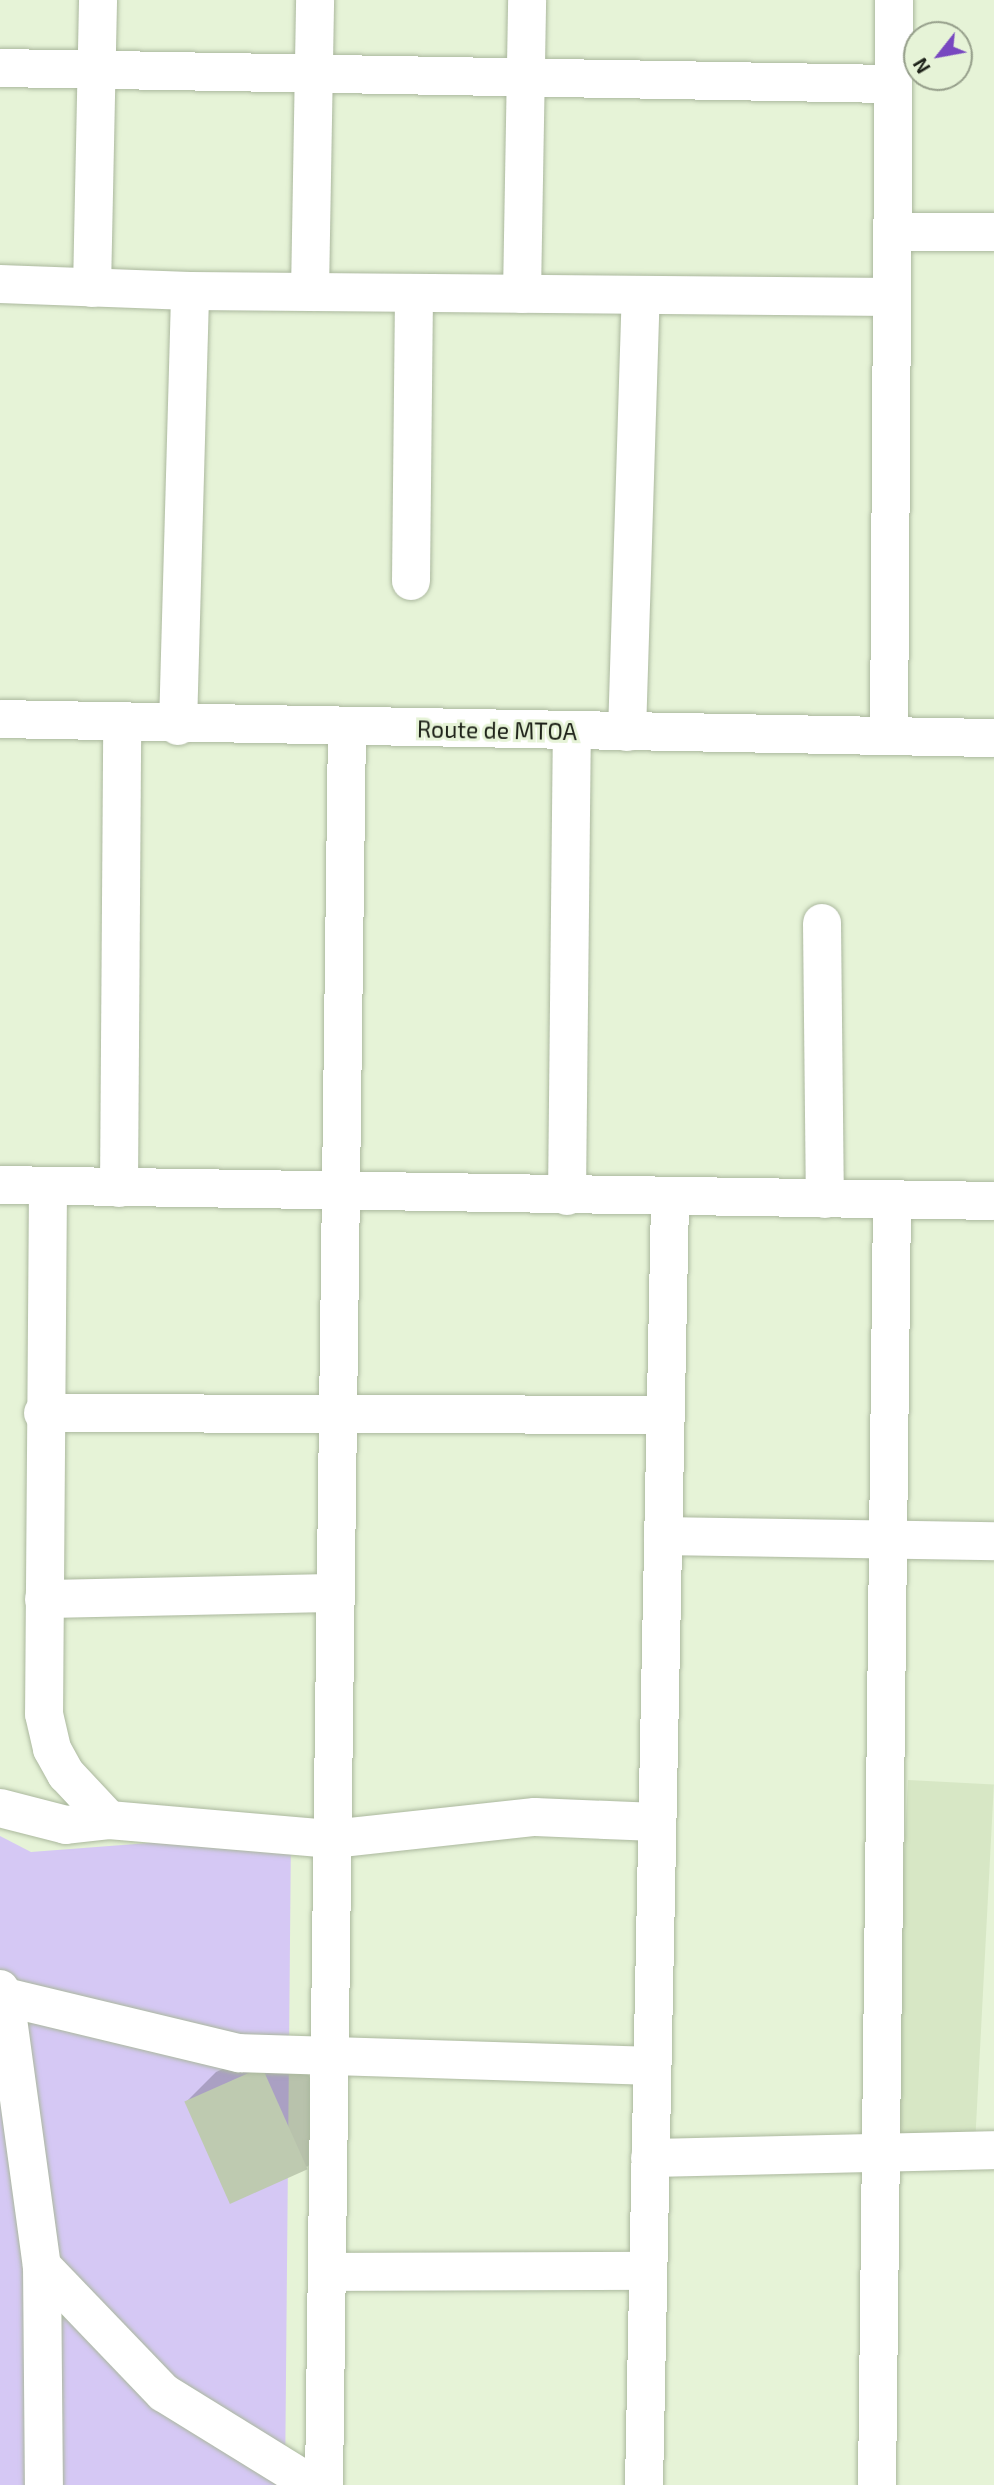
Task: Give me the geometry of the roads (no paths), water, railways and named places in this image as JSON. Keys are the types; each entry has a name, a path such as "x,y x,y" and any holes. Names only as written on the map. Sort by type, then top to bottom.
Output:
{"street":[{"path":"93,288 94,70 98,0"},
{"path":"310,292 315,0"},
{"path":"522,295 527,0"},
{"path":"889,736 894,0"},
{"path":"0,68 893,85"},
{"path":"892,232 994,232"},
{"path":"0,284 190,291 892,297"},
{"path":"178,726 190,291"},
{"path":"411,581 414,293"},
{"path":"627,732 641,295"},
{"name":"Route de MTOA","path":"0,719 178,726 994,738"},
{"path":"119,1188 122,723"},
{"path":"324,2485 346,728"},
{"path":"567,1196 572,732"},
{"path":"822,923 825,1199"},
{"path":"0,1185 341,1194 994,1201"},
{"path":"48,1187 43,1413 44,1714 52,1749 72,1782 109,1820"},
{"path":"644,2485 670,1197"},
{"path":"877,2485 892,1200"},
{"path":"43,1413 665,1415"},
{"path":"663,1536 994,1541"},
{"path":"44,1599 335,1592"},
{"path":"0,1808 66,1825 109,1820 332,1839 535,1817 656,1822"},
{"path":"44,2485 42,2266 2,1993 239,2053 652,2066"},
{"path":"650,2158 994,2150"},
{"path":"42,2266 164,2393 313,2485"},
{"path":"327,2272 648,2271"}]}
